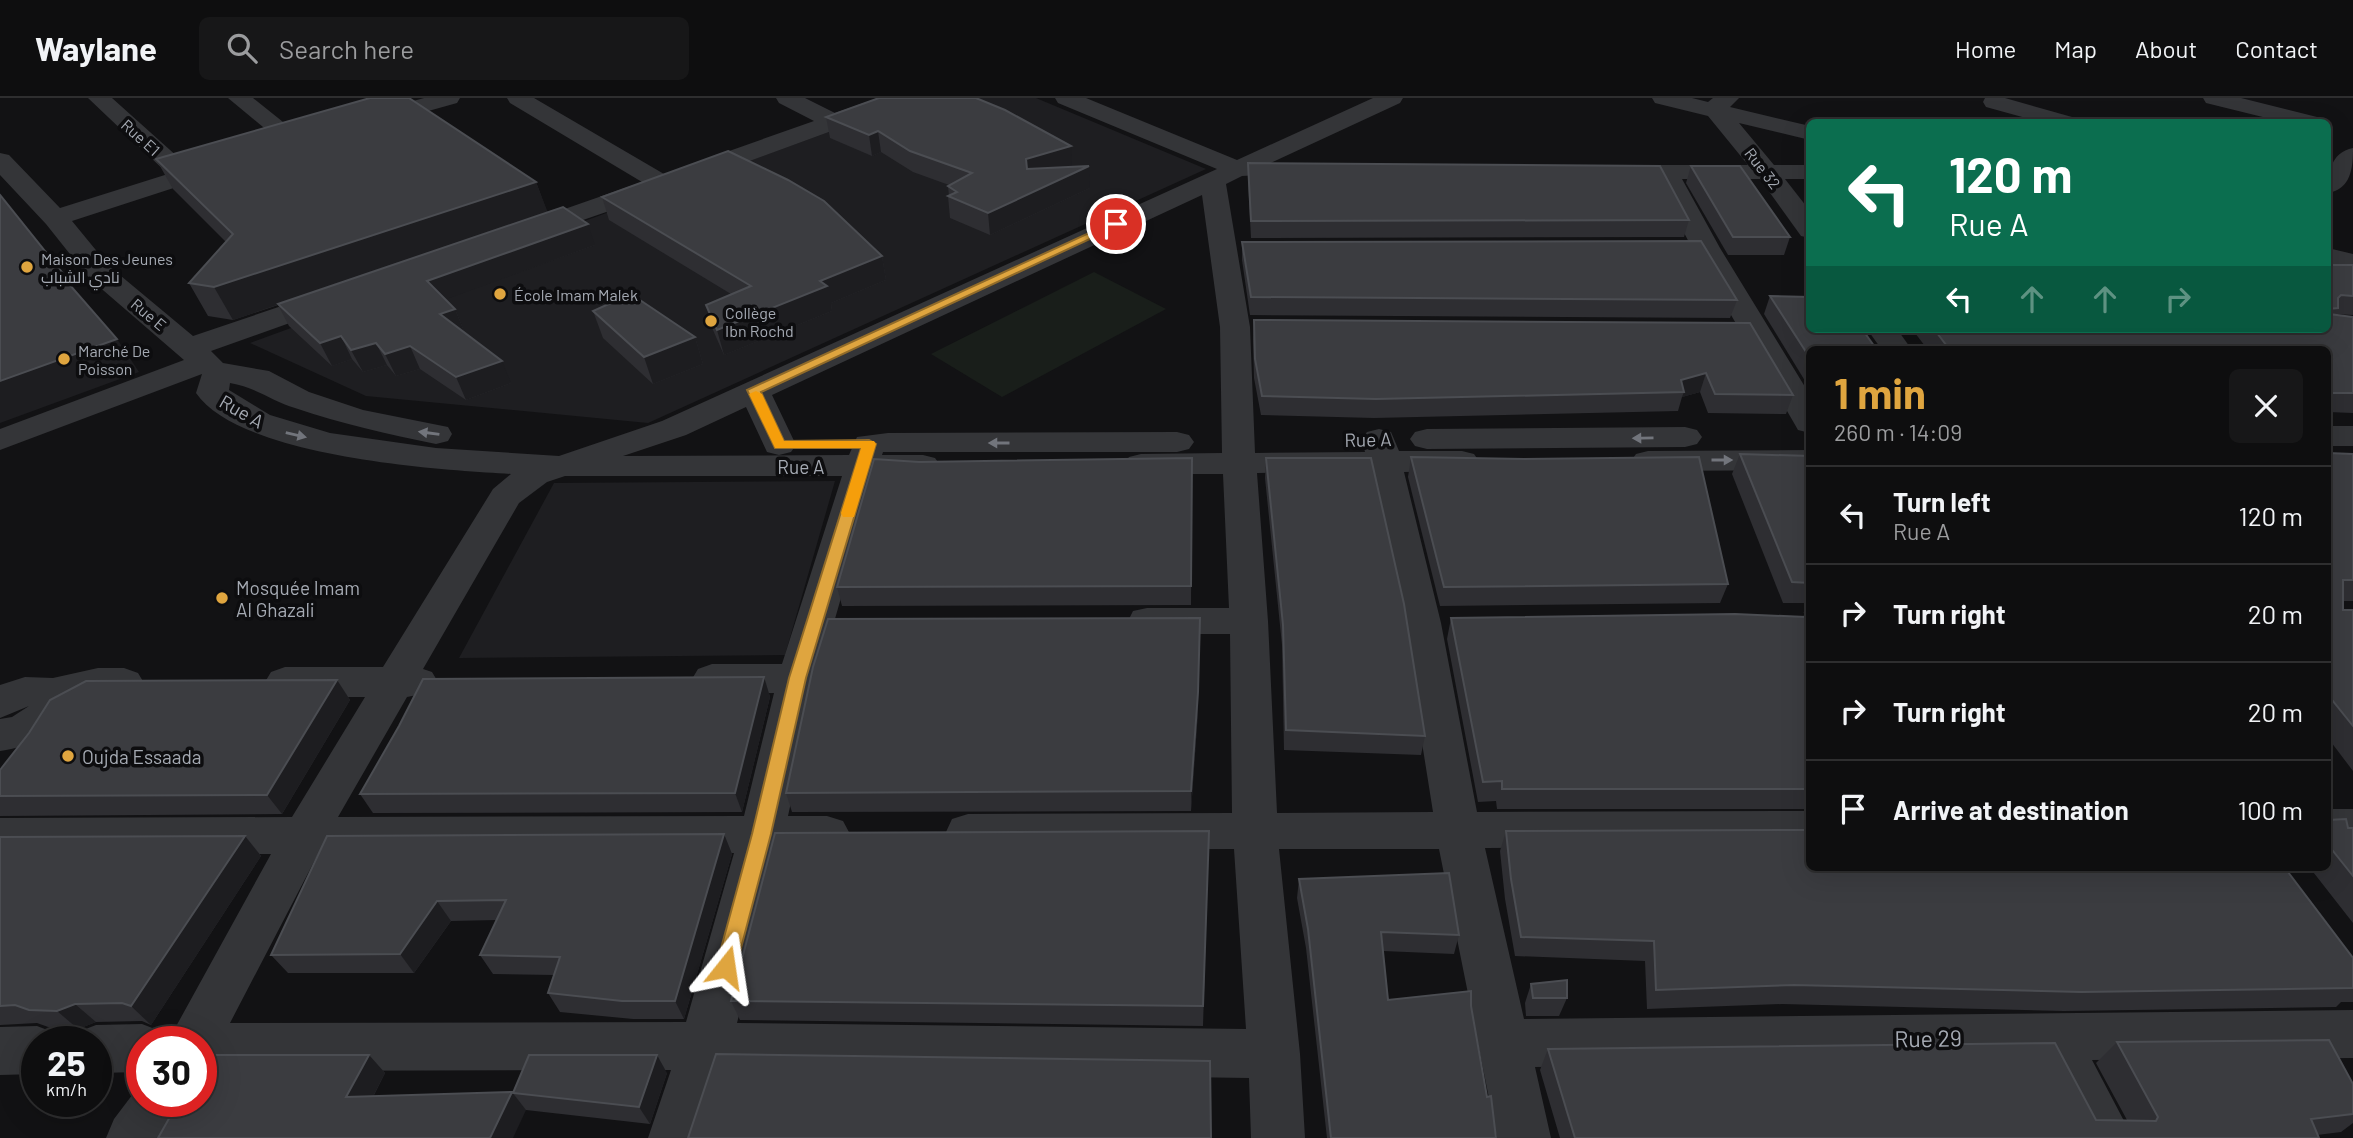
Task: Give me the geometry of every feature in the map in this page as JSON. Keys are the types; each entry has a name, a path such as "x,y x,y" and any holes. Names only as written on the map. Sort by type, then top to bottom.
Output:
{"street":[{"name":"Rue E1","path":"99,98 184,175"},
{"path":"239,98 296,142"},
{"path":"373,98 394,114"},
{"path":"345,128 449,98"},
{"path":"524,102 553,98"},
{"path":"786,98 835,122"},
{"path":"506,239 900,98"},
{"path":"1066,98 1224,174 1285,172"},
{"path":"202,1026 305,834 505,498 518,485 535,475 625,447 674,428 1392,98"},
{"path":"1663,98 1721,103 1806,132"},
{"path":"2214,98 2297,119"},
{"path":"524,102 664,184"},
{"name":"Rue 32","path":"1721,103 1806,225"},
{"path":"1990,105 2051,119"},
{"path":"271,150 321,135"},
{"path":"2331,182 2353,155"},
{"path":"10,212 48,210 246,157"},
{"name":"Rue E","path":"0,160 48,210 99,272 204,361"},
{"path":"1583,172 1806,172"},
{"path":"1665,172 1692,248 1742,330 1806,418"},
{"path":"1224,174 1239,249 1249,327 1239,452 1249,621 1255,829 1274,1054 1278,1138"},
{"path":"2331,257 2353,263"},
{"path":"0,440 204,361 361,289"},
{"name":"Rue A","path":"204,361 257,378 317,406 426,433 625,447 779,445 866,455"},
{"name":"Rue A","path":"204,361 212,393 224,404 275,430 363,449 426,458 558,467 866,455 1382,450 1806,436"},
{"path":"754,390 779,445"},
{"path":"2331,436 2353,436"},
{"path":"1382,450 1443,622 1458,829 1524,1138"},
{"name":"Rue A","path":"1382,450 1806,460"},
{"path":"675,1138 705,1046 762,834 798,678 866,455"},
{"path":"2331,459 2353,459"},
{"path":"1109,621 1249,621"},
{"path":"816,623 858,622"},
{"path":"673,680 798,678"},
{"path":"246,681 452,682"},
{"path":"0,768 9,722 42,720 52,710 56,700 53,693 98,683 156,682"},
{"path":"2331,827 2353,827"},
{"path":"926,833 1255,829 1806,829"},
{"path":"0,836 871,833"},
{"name":"Rue 29","path":"1504,1043 2353,1034"},
{"path":"2051,1036 2106,1138"},
{"path":"217,1047 705,1046 1274,1054"},
{"path":"0,1051 21,1050"},
{"path":"133,1138 147,1117"}],"shaded area":[{"path":"922,98 1036,98 1206,169 648,423 366,396 250,343"},
{"path":"1094,272 1166,309 1002,397 931,354"},
{"path":"835,481 785,655 459,658 554,483"}],"building":[{"path":"370,98 409,98 536,182 214,287 189,283 233,234 156,159"},
{"path":"879,98 976,98 1005,110 1071,146 1026,159 1027,169 1089,166 988,213 948,196 957,192 948,186 972,173 910,151 878,131 869,135 826,117"},
{"path":"728,151 824,201 882,256 820,281 827,286 717,330 706,305 751,286 602,197"},
{"path":"1248,163 1660,166 1689,220 1251,221"},
{"path":"1691,166 1740,166 1790,237 1733,237"},
{"path":"0,195 65,276 62,276 117,339 0,381"},
{"path":"563,207 588,224 427,281 455,309 440,314 502,361 456,377 410,346 385,354 376,343 351,350 341,336 320,343 278,304"},
{"path":"1701,241 1737,300 1251,297 1242,242"},
{"path":"2331,265 2353,265 2353,296 2341,295 2338,298 2338,308 2331,309"},
{"path":"631,294 695,337 644,357 593,311"},
{"path":"1770,296 1806,297 1806,333 1865,333 1874,346 1806,346 1806,352"},
{"path":"2331,314 2353,317 2353,393 2331,393 2331,346 1947,346 1937,333 2331,333"},
{"path":"1254,320 1750,323 1793,395 1715,394 1706,373 1681,380 1684,392 1376,399 1262,396 1255,359"},
{"path":"2331,453 2353,454 2353,580 2343,580 2343,610 2353,610 2353,726 2331,699"},
{"path":"1740,454 1806,456 1806,583 1792,582"},
{"path":"1411,457 1699,457 1728,584 1444,587"},
{"path":"1192,458 1191,586 837,587 874,459 919,462"},
{"path":"1266,458 1371,458 1404,604 1425,736 1286,730 1283,625"},
{"path":"1735,614 1806,617 1806,789 1502,789 1502,781 1483,782 1451,618"},
{"path":"1200,618 1191,791 786,793 813,667 828,619"},
{"path":"764,677 735,793 360,794 423,679"},
{"path":"337,680 267,795 0,796 0,770 50,700 86,681"},
{"path":"2346,819 2348,828 2353,828 2353,876 2331,848 2331,820"},
{"path":"1806,830 1806,871 2287,871 2353,958 2353,988 2081,992 1794,985 1656,990 1654,941 1521,937 1506,831"},
{"path":"1209,831 1203,1006 731,1001 775,833"},
{"path":"724,834 675,1001 622,1001 548,993 560,957 480,955 506,900 437,901 400,954 271,955 327,836"},
{"path":"245,836 131,1006 122,1003 75,1004 57,1011 29,1010 15,1005 0,1006 0,837"},
{"path":"1449,873 1459,935 1381,932 1388,1000 1471,991 1471,1006 1487,1097 1491,1096 1496,1138 1331,1138 1308,929 1299,879"},
{"path":"1567,980 1567,998 1533,998 1531,984"},
{"path":"2329,1040 2353,1084 2353,1114 2311,1119 2319,1138 1575,1138 1548,1049 2055,1043 2096,1120 2156,1121 2158,1117 2117,1042"},
{"path":"716,1054 1210,1061 1211,1138 688,1138"},
{"path":"217,1055 369,1055 346,1097 512,1092 490,1138 158,1138 170,1117 217,1117"},
{"path":"529,1055 657,1055 639,1107 513,1093"}],"slow traffic":[{"path":"756,394 779,445 869,444 849,513"}],"place":[{"name":"Maison Des Jeunes نادي الشباب","path":"27,267"},
{"name":"École Imam Malek","path":"500,294"},
{"name":"Collège Ibn Rochd","path":"711,321"},
{"name":"Marché De Poisson","path":"64,359"},
{"name":"Mosquée Imam Al Ghazali","path":"222,598"},
{"name":"Oujda Essaada","path":"68,756"}],"route":[{"path":"726,967 762,834 798,678 869,444 779,445 754,390 1116,224"}]}
